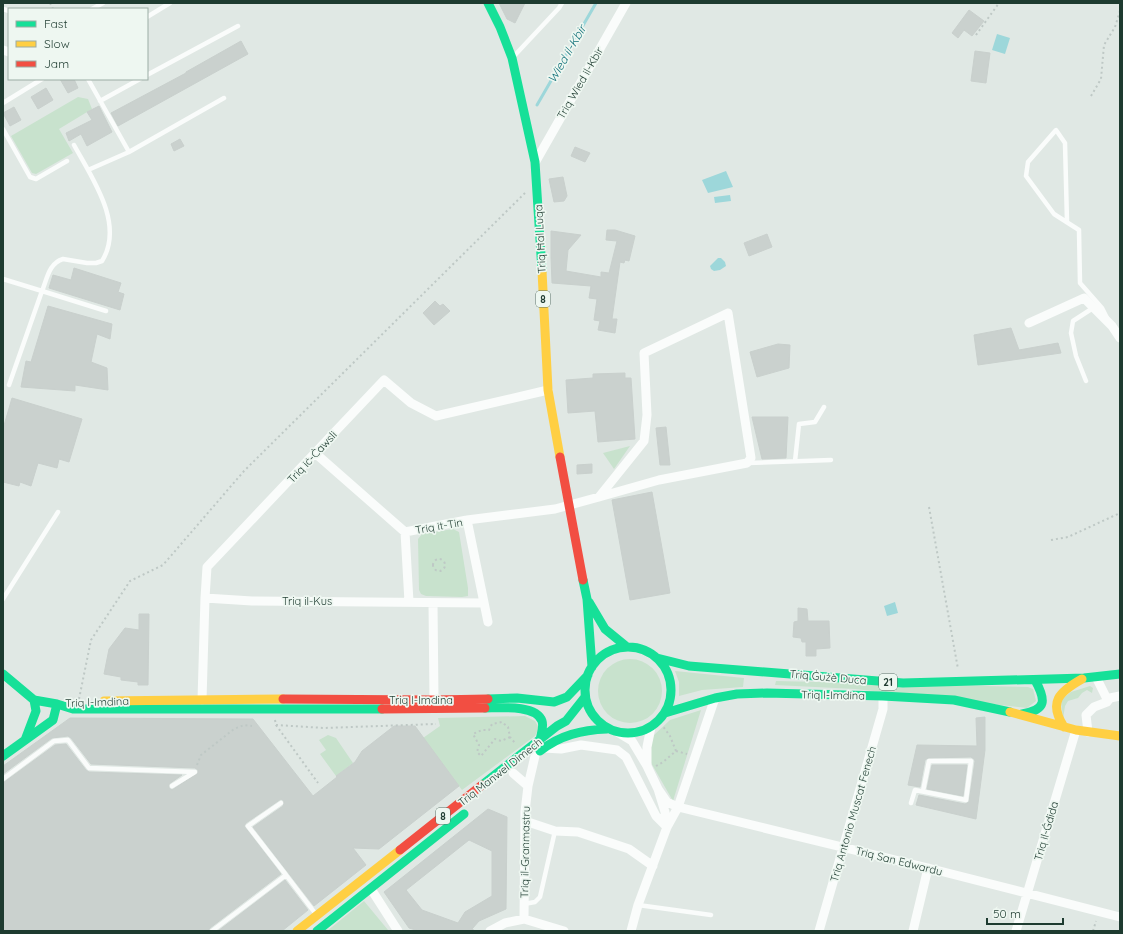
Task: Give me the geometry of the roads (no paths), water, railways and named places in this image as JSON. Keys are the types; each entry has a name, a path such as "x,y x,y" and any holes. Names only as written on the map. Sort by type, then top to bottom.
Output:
{"main road":[{"name":"Triq Ħal Luqa","path":"488,3 500,27 512,58 535,162 548,390 568,506 587,599 590,671"},
{"name":"Triq Ħal Luqa","path":"587,599 605,628 627,647"},
{"name":"8","path":"627,647 638,648 657,658 666,670 671,684 671,699 665,713 659,721 640,732 629,734 607,728 596,719 589,709 584,690 590,671 600,657 613,650 627,647"},
{"name":"Triq Ġużè Duca","path":"657,658 689,666 903,683 1084,678 1120,674"},
{"name":"Triq l-Imdina","path":"57,704 78,702 202,700 434,700 517,698 554,702 567,697 575,690 590,671"},
{"path":"3,674 34,700 57,704 53,720 3,756"},
{"path":"1064,727 1056,713 1056,701 1060,694 1068,686 1084,678"},
{"path":"1022,714 1033,713 1039,710 1042,704 1042,691 1035,680"},
{"name":"Triq l-Imdina","path":"665,713 715,698 737,694 767,693 883,696 954,700 1022,714 1076,730 1120,736"},
{"name":"Triq Manwel Dimech","path":"516,771 535,756 542,744 566,721 585,697"},
{"path":"25,740 36,711 34,700"},
{"name":"Triq l-Imdina","path":"57,704 72,709 272,710 520,708 538,715 543,721 544,727 542,744"},
{"name":"Triq Manwel Dimech","path":"297,931 524,753 542,744 574,732 607,728"},
{"name":"Triq Manwel Dimech","path":"317,931 472,807"}],"street":[{"name":"Triq Wied il-Kbir","path":"535,162 626,3"},
{"path":"1029,323 1084,298 1112,326 1120,338"},
{"path":"599,497 644,441 647,415 644,353 728,313 751,458 747,463"},
{"name":"Triq iċ-Ċawsli","path":"202,700 207,567 384,380 411,403 436,416 548,390"},
{"name":"Triq it-Tin","path":"315,453 405,532 467,520 554,509 659,480 747,463"},
{"path":"467,520 488,622"},
{"path":"405,532 409,602"},
{"name":"Triq il-Kus","path":"205,598 252,601 484,603"},
{"path":"433,603 434,700"},
{"path":"1096,677 1104,693 1110,698"},
{"name":"Triq Antonio Muscat Fenech","path":"819,931 883,709 883,696"},
{"path":"1088,732 1086,715 1094,707 1107,702 1110,698 1120,696"},
{"path":"631,931 638,905 667,827 678,807 715,698"},
{"path":"648,768 647,747 651,727"},
{"name":"Triq il-Ġdida","path":"1016,931 1076,730"},
{"path":"618,732 632,741 648,768 658,789 665,812 667,827"},
{"path":"542,744 561,749 581,745 617,750 626,757 656,816 667,827"},
{"name":"Triq il-Granmastru","path":"524,919 525,821 528,786 535,756"},
{"path":"516,771 528,786"},
{"path":"658,789 667,802 678,807"},
{"name":"Triq San Edwardu","path":"678,807 1120,917"},
{"path":"525,821 555,831 578,832 629,849 653,866"},
{"path":"913,931 928,868"},
{"path":"371,889 398,931"},
{"path":"490,931 505,922 524,919 564,931"}],"lane":[{"path":"94,8 103,3"},
{"path":"148,16 170,3"},
{"path":"512,58 562,3"},
{"path":"148,74 238,26"},
{"path":"3,103 40,80"},
{"path":"89,80 129,152"},
{"path":"100,102 138,80"},
{"path":"88,170 129,152 224,98"},
{"path":"3,128 30,177 36,179 68,162"},
{"path":"1067,222 1065,143 1056,130 1028,162 1026,176 1054,214 1079,230 1080,284 1102,308 1112,326"},
{"path":"9,385 50,268 59,260 63,259 96,263 102,261 106,254 111,234 106,206 74,145"},
{"path":"3,279 106,311"},
{"path":"1086,381 1076,356 1071,333 1073,321 1093,308"},
{"path":"796,461 799,424 814,422 824,407"},
{"path":"747,463 831,460"},
{"path":"3,599 58,512"},
{"path":"3,779 54,741 68,740 89,768 195,772 172,786"},
{"path":"911,803 915,790 966,800 971,761 929,761 922,791"},
{"path":"280,803 248,826 314,910 316,916"},
{"path":"524,904 535,902 540,897 555,831"},
{"path":"212,931 286,875"},
{"path":"638,905 710,915"}],"water":[{"path":"997,34 1010,38 1005,54 992,50"},
{"path":"726,171 733,187 708,193 702,180"},
{"path":"730,195 731,201 715,203 714,197"},
{"path":"718,258 721,258 725,262 726,266 720,270 714,271 710,266"},
{"path":"895,602 898,613 887,616 884,606"}],"waterway":[{"name":"Wied il-Kbir","path":"537,105 596,3"}]}
